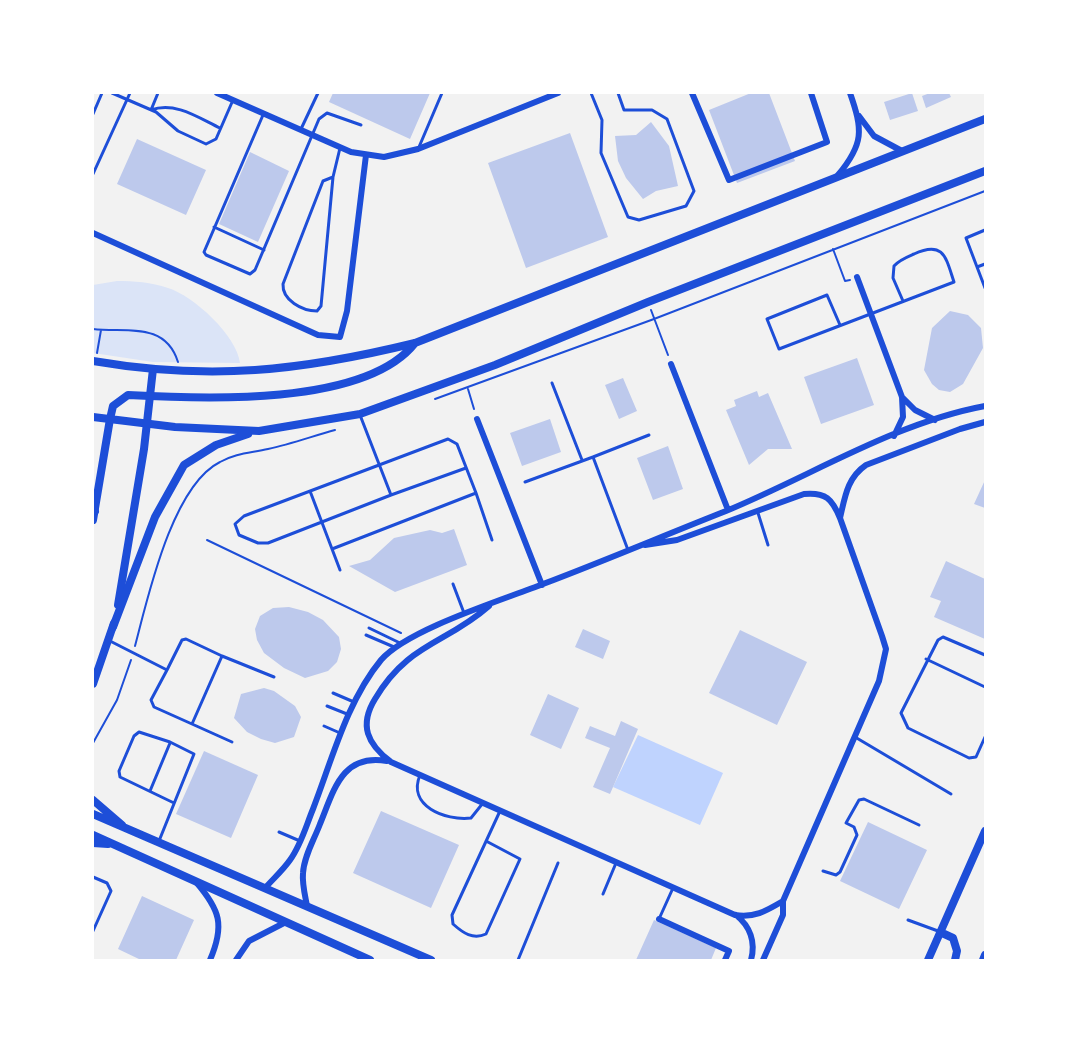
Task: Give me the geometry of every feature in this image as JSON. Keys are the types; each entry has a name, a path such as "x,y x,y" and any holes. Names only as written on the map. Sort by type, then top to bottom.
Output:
{"main road":[{"path":"94,361 153,369 246,373 288,369 415,343 985,119"},
{"path":"113,627 155,517 184,465 216,445 259,431 360,414 985,171"},
{"path":"110,419 113,406 128,395 208,398 306,390 378,372 398,361 415,343"},
{"path":"93,417 147,424 259,431"},
{"path":"927,960 985,831"},
{"path":"940,932 953,938 957,951 955,960"},
{"path":"983,960 985,955"}],"street":[{"path":"217,93 340,148 384,157 418,149 558,93"},
{"path":"692,93 729,180 827,142 811,93"},
{"path":"838,175 858,147 860,136 857,113 850,93"},
{"path":"857,113 874,136 902,151"},
{"path":"93,233 318,335 340,337 347,311 366,155"},
{"path":"857,277 902,397 903,417 894,436"},
{"path":"671,364 728,510"},
{"path":"93,684 113,627 122,591 153,369"},
{"path":"902,397 915,410 936,420"},
{"path":"266,887 291,859 300,841 355,702 368,678 395,648 411,638 493,603 728,510 894,436 936,420 985,406"},
{"path":"94,512 110,419"},
{"path":"477,419 542,585"},
{"path":"840,518 846,489 856,472 866,465 960,429 985,422"},
{"path":"637,546 668,543 804,494 820,493 832,501 840,518 886,649 879,681 783,901 783,915 764,960"},
{"path":"493,603 480,614 417,651 400,664 384,682 365,720 367,734 372,745 391,762 735,915 743,921 752,937 751,960"},
{"path":"307,906 302,874 305,862 339,779 357,764 368,760 391,762"},
{"path":"93,800 123,826"},
{"path":"93,814 266,887 411,956 431,960"},
{"path":"93,835 370,960"},
{"path":"93,843 112,844"},
{"path":"195,881 209,897 219,919 218,939 210,960"},
{"path":"735,915 750,917 758,915 783,901"},
{"path":"659,919 729,951 725,960"},
{"path":"236,960 249,941 286,922"},
{"path":"349,951 355,960"}],"lane":[{"path":"93,114 102,93"},
{"path":"112,93 151,110 178,130 206,144 213,142 233,100"},
{"path":"93,174 130,93"},
{"path":"151,110 158,93"},
{"path":"301,130 318,93"},
{"path":"418,149 442,93"},
{"path":"591,93 602,120 601,153 628,217 639,220 686,206 694,191 667,119 652,110 624,110 618,93"},
{"path":"151,110 173,107 220,128"},
{"path":"263,114 205,250 207,256 250,274 255,270 264,250 319,118 327,113 361,125"},
{"path":"333,177 323,181 283,284 283,292 287,299 310,311 317,312 321,306 333,177 340,148"},
{"path":"214,227 264,250"},
{"path":"985,230 966,238 985,288"},
{"path":"840,325 827,296 767,319 779,349 840,325 903,302 954,282 946,257 940,251 934,248 920,251 894,266 893,278 903,302"},
{"path":"977,267 985,264"},
{"path":"552,383 582,461"},
{"path":"360,414 391,495"},
{"path":"525,482 649,435"},
{"path":"466,468 268,543 258,543 239,535 235,530 235,524 244,516 448,440 457,444 476,493 492,540"},
{"path":"593,457 628,550"},
{"path":"310,492 340,570"},
{"path":"332,549 476,493"},
{"path":"758,512 768,545"},
{"path":"453,584 465,615"},
{"path":"369,628 402,644"},
{"path":"366,635 395,648"},
{"path":"985,655 943,637 934,643 903,707 903,721 908,728 969,758 976,757 985,737"},
{"path":"108,640 167,670"},
{"path":"232,742 154,707 152,703 151,700 182,640 274,677"},
{"path":"192,724 222,656"},
{"path":"926,659 985,687"},
{"path":"333,693 355,702"},
{"path":"327,706 349,715"},
{"path":"324,726 342,734"},
{"path":"159,841 194,754 170,742 139,732 130,745 119,774 174,803"},
{"path":"855,736 951,794"},
{"path":"150,791 170,742"},
{"path":"420,775 416,790 418,798 441,813 459,819 471,818 483,803"},
{"path":"824,871 836,875 840,872 857,835 854,827 846,823 859,800 864,799 919,825"},
{"path":"486,841 520,859 486,934 480,937 469,936 453,924 452,915 486,841 500,811"},
{"path":"279,832 300,841"},
{"path":"603,894 616,863"},
{"path":"518,960 558,864"},
{"path":"93,877 109,885 111,891 93,931"},
{"path":"659,919 673,888"},
{"path":"908,920 940,932"}],"path":[{"path":"468,389 985,191"},
{"path":"833,249 845,281 857,277"},
{"path":"648,302 671,364"},
{"path":"93,329 138,330 153,334 169,342 180,370"},
{"path":"94,361 101,330"},
{"path":"460,376 468,389 477,419"},
{"path":"207,540 411,638"}],"shaded area":[{"path":"117,281 162,286 190,299 213,318 223,330 237,352 240,363 153,362 93,353 93,285"}],"water":[{"path":"638,735 723,773 700,825 613,787"}],"building":[{"path":"333,93 430,93 410,139 329,102"},
{"path":"751,93 769,93 795,161 737,183 709,110"},
{"path":"912,93 918,111 890,120 884,102"},
{"path":"930,93 949,93 951,97 926,108 922,96"},
{"path":"651,122 669,146 678,186 656,191 643,199 626,178 618,161 615,136 636,135"},
{"path":"570,133 608,237 526,268 488,163"},
{"path":"137,139 206,170 186,215 117,184"},
{"path":"250,152 289,171 258,242 219,224"},
{"path":"950,311 968,315 981,328 983,348 963,384 950,392 939,390 932,384 924,370 932,328"},
{"path":"857,358 874,405 821,424 804,377"},
{"path":"623,378 637,411 619,419 605,385"},
{"path":"757,391 759,397 768,393 792,449 768,449 749,465 726,410 736,406 734,400"},
{"path":"550,419 561,452 522,466 510,433"},
{"path":"668,446 683,489 653,500 637,458"},
{"path":"985,480 985,508 974,504"},
{"path":"454,529 467,565 395,592 349,566 370,560 394,538 430,530 442,533"},
{"path":"946,561 985,579 985,639 934,617 941,601 930,597"},
{"path":"289,607 308,612 323,620 339,637 341,649 337,662 328,671 305,678 284,668 264,653 257,640 255,629 260,616 273,608"},
{"path":"583,629 610,641 603,659 575,647"},
{"path":"740,630 807,662 777,725 709,693"},
{"path":"264,688 274,691 295,706 301,717 294,737 275,743 261,739 247,732 234,718 241,694"},
{"path":"548,694 579,708 561,749 530,735"},
{"path":"621,721 638,729 610,794 593,787 610,748 585,738 590,726 615,736"},
{"path":"204,751 258,775 231,838 176,814"},
{"path":"381,811 459,845 431,908 353,873"},
{"path":"868,822 927,850 899,909 840,881"},
{"path":"142,896 194,920 176,960 141,960 118,949"},
{"path":"654,920 716,948 711,960 636,960"}]}
